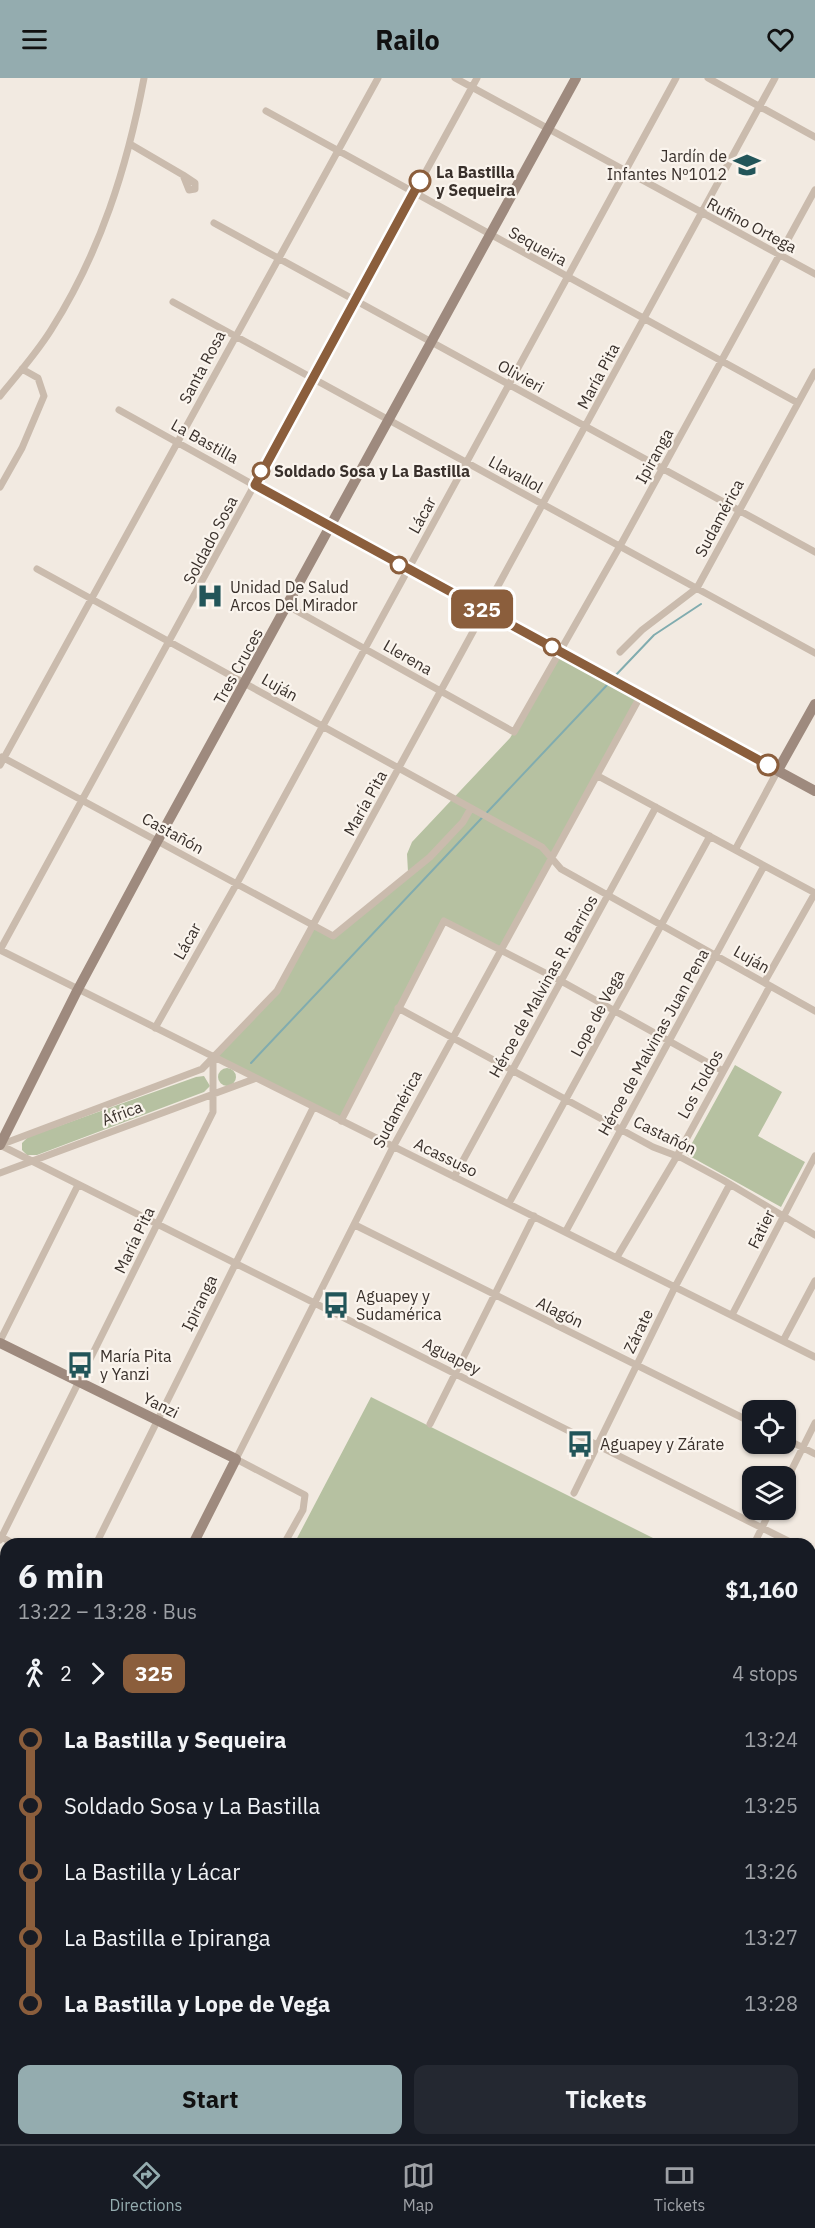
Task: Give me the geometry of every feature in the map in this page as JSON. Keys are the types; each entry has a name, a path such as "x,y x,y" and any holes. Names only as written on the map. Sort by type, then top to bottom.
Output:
{"street":[{"path":"0,396 50,332 82,275 110,211 130,144 144,78"},
{"name":"Santa Rosa","path":"1,760 378,78"},
{"name":"Rufino Ortega","path":"455,78 815,274"},
{"name":"Soldado Sosa","path":"0,950 170,643 477,78"},
{"name":"Tres Cruces","path":"0,1145 77,991 158,840 576,78"},
{"name":"Lácar","path":"155,1028 676,78"},
{"path":"708,78 815,137"},
{"name":"María Pita","path":"0,1538 213,1112 213,1057 277,991 486,612 775,78"},
{"name":"Sequeira","path":"266,111 798,403"},
{"path":"130,144 183,174"},
{"name":"Ipiranga","path":"514,732 722,363 815,190"},
{"name":"Olivieri","path":"214,224 815,552"},
{"name":"Llavallol","path":"173,302 815,653"},
{"path":"0,487 22,448 44,396 38,378 22,369"},
{"name":"Sudamérica","path":"620,652 642,630 697,588 815,372"},
{"name":"La Bastilla","path":"118,410 815,791"},
{"name":"Luján","path":"37,569 542,847 561,870 717,954 815,1011"},
{"name":"Llerena","path":"288,606 514,732"},
{"name":"Sudamérica","path":"196,1538 393,1147 641,695"},
{"path":"735,850 815,704"},
{"name":"Castañón","path":"1,760 83,800 333,936 430,856 474,810"},
{"path":"598,776 815,893"},
{"name":"Héroe de Malvinas R. Barrios","path":"454,1177 656,807"},
{"name":"Lope de Vega","path":"509,1203 710,836"},
{"name":"Héroe de Malvinas Juan Pena","path":"566,1231 764,866"},
{"name":"Los Toldos","path":"617,1257 677,1156 815,893"},
{"path":"341,1121 441,923 448,922 561,981 723,1071"},
{"name":"Acassuso","path":"0,950 77,991 566,1231 815,1357"},
{"name":"Castañón","path":"398,1008 653,1147 677,1156 730,1184 815,1235"},
{"name":"África","path":"0,1145 195,1072 206,1066 213,1057"},
{"name":"África","path":"0,1173 254,1079"},
{"name":"Ipiranga","path":"99,1538 313,1108"},
{"name":"Aguapey","path":"0,1145 782,1538"},
{"name":"Fatier","path":"732,1315 815,1156"},
{"name":"Zárate","path":"574,1493 675,1287 730,1184"},
{"path":"0,1342 78,1185"},
{"path":"430,1424 534,1216"},
{"name":"Alagón","path":"355,1225 742,1418"},
{"path":"783,1341 815,1281"},
{"name":"Yanzi","path":"0,1342 303,1493 306,1499 287,1538"},
{"path":"794,1466 815,1424"},
{"path":"796,1445 815,1454"},
{"path":"757,1538 766,1520"}],"green space":[{"path":"561,652 641,695 501,951 444,921 341,1121 213,1057 277,991 313,924 333,936 408,872 407,854 412,842 510,738"},
{"path":"735,1065 782,1092 758,1136 805,1162 781,1207 686,1154"},
{"path":"223,1068 231,1068 236,1073 234,1084 223,1086 218,1081 218,1073"},
{"path":"204,1076 210,1086 204,1092 37,1155 27,1155 22,1150 22,1143 28,1137"},
{"path":"371,1397 653,1538 297,1538"}],"waterway":[{"path":"614,677 654,635 701,604"},
{"path":"251,1063 608,684"}],"bus line":[{"name":"325","path":"420,181 255,485 768,765"}],"place":[{"name":"Jardín de Infantes Nº1012","path":"747,165"},
{"name":"La Bastilla y Sequeira","path":"420,181"},
{"name":"Soldado Sosa y La Bastilla","path":"261,471"},
{"name":"Unidad De Salud Arcos Del Mirador","path":"210,596"},
{"name":"Aguapey y Sudamérica","path":"336,1305"},
{"name":"María Pita y Yanzi","path":"80,1365"},
{"name":"Aguapey y Zárate","path":"580,1444"}]}
